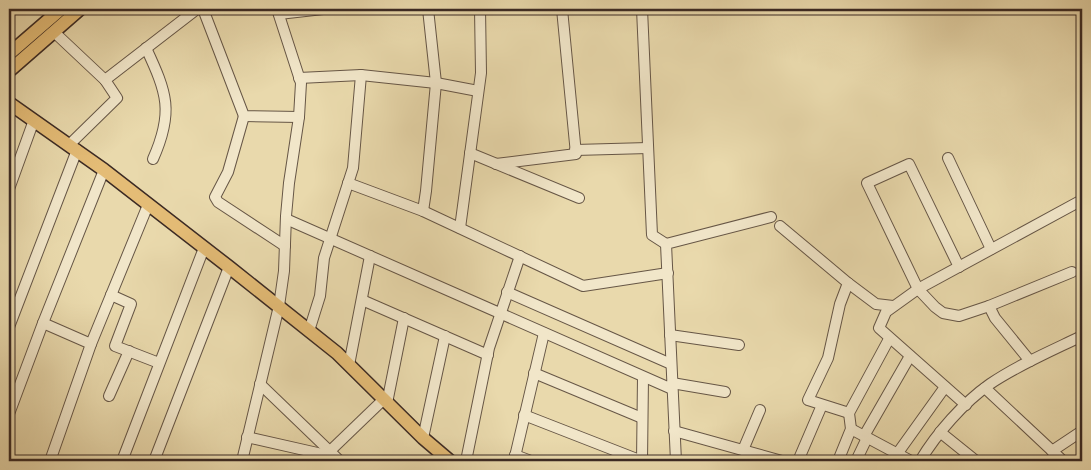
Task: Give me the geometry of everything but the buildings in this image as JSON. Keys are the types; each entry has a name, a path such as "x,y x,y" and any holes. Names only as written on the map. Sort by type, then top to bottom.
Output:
{"main road":[{"path":"9,54 61,9"},
{"path":"9,70 80,9"},
{"path":"9,103 104,170 279,306 349,365 423,438 450,461"}],"street":[{"path":"105,80 197,9"},
{"path":"203,9 244,116 228,172 215,197 218,202 285,246"},
{"path":"242,461 279,306 284,271 286,219 292,154 299,117 301,83 278,11 323,9"},
{"path":"423,211 436,83 428,9"},
{"path":"460,228 481,73 480,9"},
{"path":"496,164 576,154 562,9"},
{"path":"642,9 652,235 666,244 771,217"},
{"path":"9,328 73,148 117,98 105,80 54,32"},
{"path":"146,48 158,74 166,101 162,139 153,159"},
{"path":"299,78 361,75 436,83 478,91"},
{"path":"309,331 320,296 324,258 353,168 361,75"},
{"path":"244,116 299,117"},
{"path":"9,190 34,120"},
{"path":"575,150 648,148"},
{"path":"470,153 579,198"},
{"path":"948,158 991,250"},
{"path":"959,267 909,164 866,183 918,289 935,308 944,313 959,316 990,306 1072,272"},
{"path":"9,414 104,170"},
{"path":"348,183 423,211 583,286 668,273"},
{"path":"966,405 879,328 886,312 918,289 1082,200"},
{"path":"50,461 91,344 148,205"},
{"path":"286,219 642,377 672,386 726,392"},
{"path":"780,226 876,304 893,306"},
{"path":"666,244 676,461"},
{"path":"122,461 204,248"},
{"path":"349,365 370,256"},
{"path":"466,461 488,355 520,256"},
{"path":"154,461 230,267"},
{"path":"848,283 840,304 828,358 808,400 849,414"},
{"path":"508,292 672,364"},
{"path":"111,295 130,304 115,343 117,346 160,363"},
{"path":"362,300 488,355"},
{"path":"990,306 996,318 1030,361"},
{"path":"335,456 385,401 404,318"},
{"path":"43,323 91,344"},
{"path":"531,461 514,458 544,333"},
{"path":"670,335 739,345"},
{"path":"423,438 445,336"},
{"path":"920,461 940,432 985,388 1030,361 1082,336"},
{"path":"838,461 851,429 849,414 890,339"},
{"path":"109,396 129,351"},
{"path":"856,461 866,437 910,356"},
{"path":"534,373 642,418"},
{"path":"524,415 642,461 642,377"},
{"path":"260,384 335,456"},
{"path":"897,454 945,387"},
{"path":"985,388 1064,461"},
{"path":"798,461 822,405"},
{"path":"743,450 760,410"},
{"path":"851,429 911,461"},
{"path":"674,432 782,461"},
{"path":"940,432 976,461"},
{"path":"1052,451 1082,432"},
{"path":"248,437 335,456"}]}
